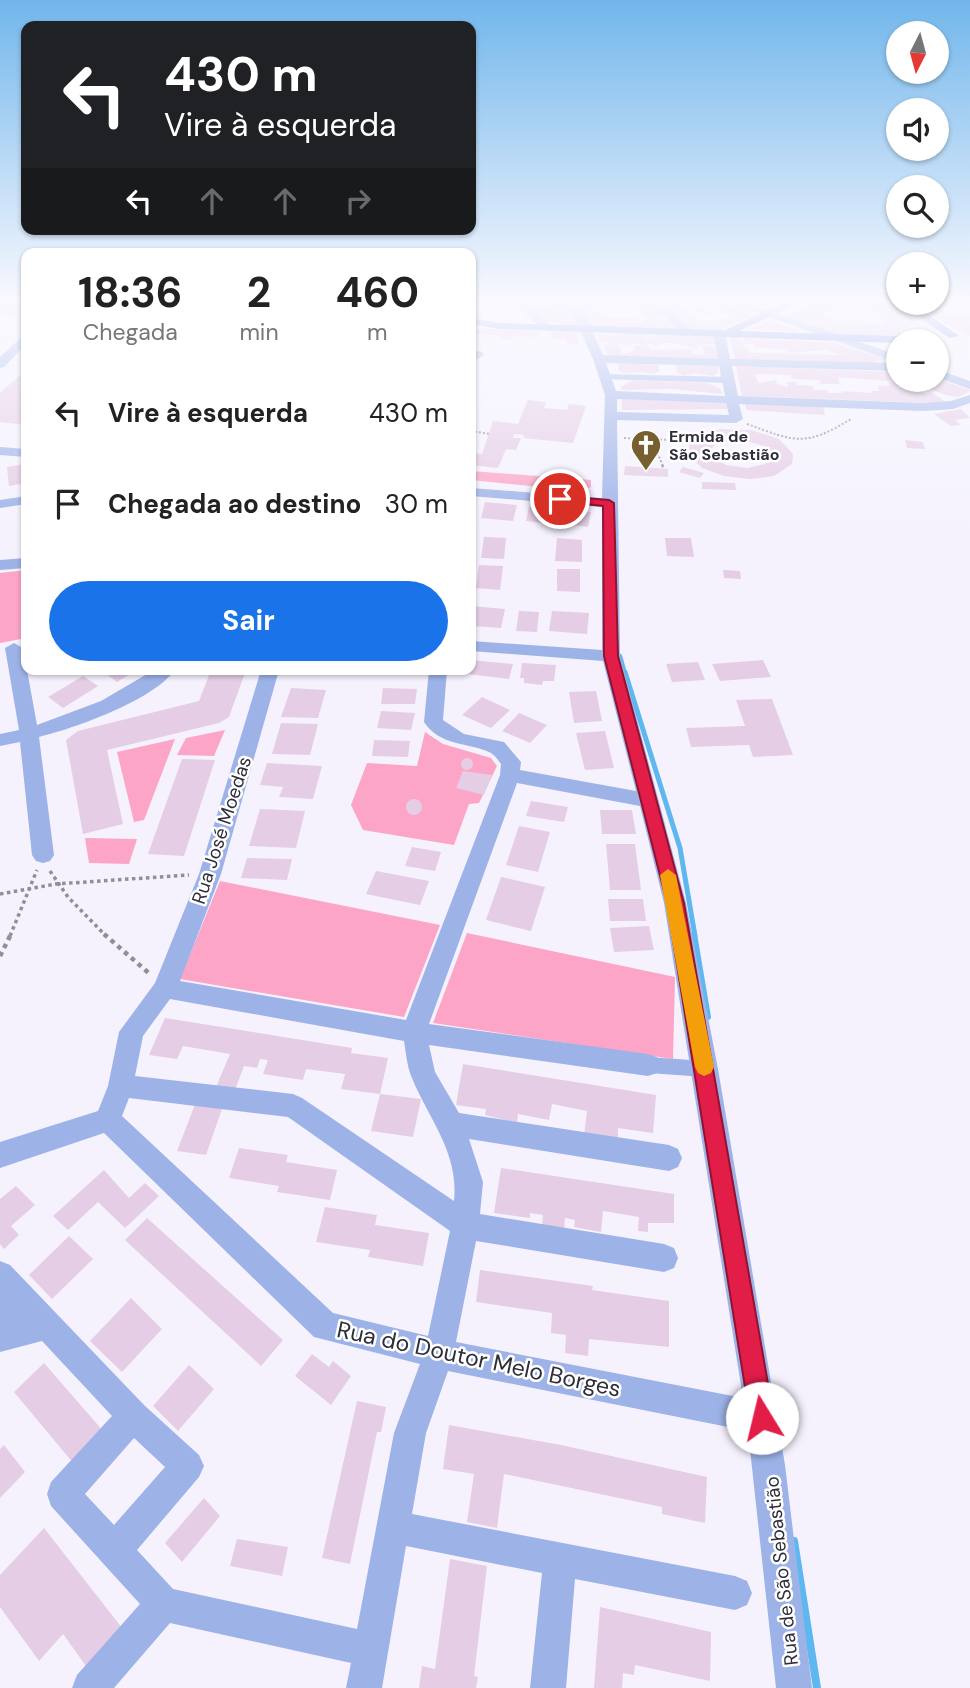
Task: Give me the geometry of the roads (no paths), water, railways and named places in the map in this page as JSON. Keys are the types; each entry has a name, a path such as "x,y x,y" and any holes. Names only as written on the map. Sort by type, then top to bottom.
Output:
{"street":[{"name":"Rua de São Sebastião","path":"605,381 607,387 611,656 675,903 705,1069 762,1418 794,1688"},
{"path":"607,387 638,381"},
{"path":"607,387 716,381"},
{"path":"607,387 736,419 730,381"},
{"path":"607,387 733,398 923,407 953,404 970,398"},
{"path":"0,451 21,453"},
{"path":"476,492 609,503"},
{"path":"0,504 21,501"},
{"path":"0,565 21,563"},
{"path":"476,646 611,656"},
{"path":"13,647 29,734 43,855"},
{"path":"0,740 71,722 110,706 158,675"},
{"name":"Rua José Moedas","path":"108,1120 121,1086 131,1032 165,988 210,874 269,675"},
{"path":"363,1688 410,1433 439,1354 465,1225 469,1182 451,1124 423,1075 414,1032 510,775 511,762 497,747 458,738 433,722 438,675"},
{"path":"510,775 649,801"},
{"path":"165,988 414,1032 648,1065 705,1069"},
{"path":"121,1086 293,1106 465,1225 664,1258"},
{"path":"0,1156 108,1120"},
{"name":"Rua do Doutor Melo Borges","path":"108,1120 325,1326 439,1354 762,1418"},
{"path":"451,1124 669,1158"},
{"path":"0,1315 3,1280"},
{"path":"3,1280 49,1324 133,1416 188,1466 114,1550"},
{"path":"0,1337 49,1324"},
{"path":"133,1416 63,1494 163,1604 371,1650"},
{"path":"394,1527 735,1593"},
{"path":"548,1688 560,1560"},
{"path":"90,1688 163,1604"}],"waterway":[{"path":"620,656 625,674"},
{"path":"625,672 680,848 695,936"},
{"path":"694,934 708,1017"},
{"path":"794,1541 817,1688"}],"place":[{"name":"Ermida de São Sebastião","path":"646,472"}]}
